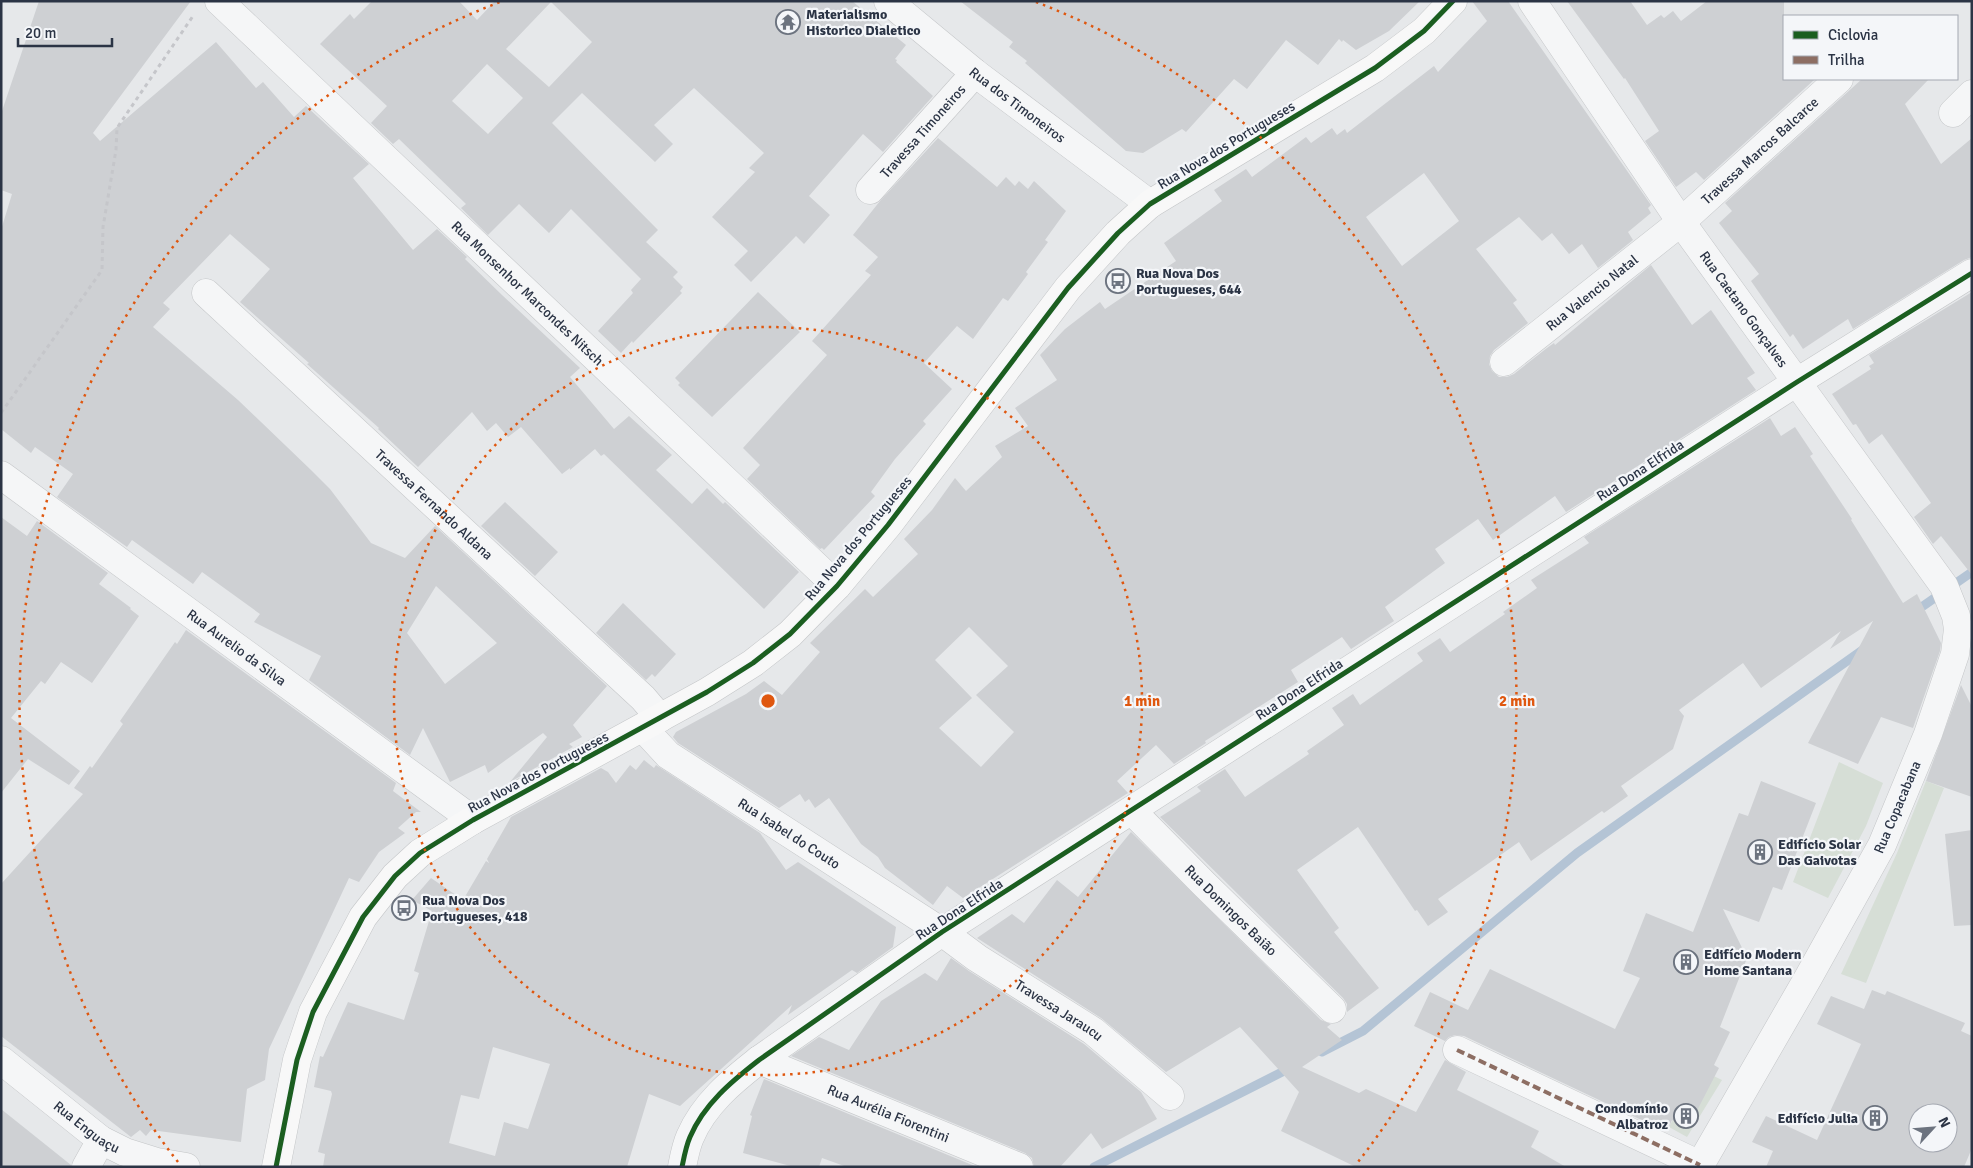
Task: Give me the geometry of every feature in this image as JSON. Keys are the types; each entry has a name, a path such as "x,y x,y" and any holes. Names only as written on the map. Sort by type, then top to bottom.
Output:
{"street":[{"name":"Rua dos Timoneiros","path":"888,1 975,73 1150,204"},
{"name":"Rua Nova dos Portugueses","path":"276,1167 297,1060 313,1012 358,925 395,876 420,854 473,820 652,723 753,663 790,634 837,586 888,525 1068,288 1118,233 1150,204 1375,68 1424,31 1453,1"},
{"name":"Rua Caetano Gonçalves","path":"1532,1 1681,222 1944,586 1956,616"},
{"name":"Rua Monsenhor Marcondes Nitsch","path":"208,5 837,586"},
{"name":"Travessa Timoneiros","path":"870,190 975,73"},
{"name":"Travessa Marcos Balcarce","path":"1681,222 1838,80"},
{"path":"1953,113 1972,94"},
{"name":"Rua Valencio Natal","path":"1504,362 1681,222"},
{"name":"Rua Dona Elfrida","path":"682,1167 690,1137 707,1107 733,1079 942,932 1796,382 1972,273"},
{"name":"Travessa Fernando Aldana","path":"206,293 643,698 652,723"},
{"name":"Rua Aurelio da Silva","path":"1,475 473,820"},
{"name":"Rua Copacabana","path":"1699,1166 1808,978 1882,844 1928,734 1955,654 1958,629 1956,616"},
{"name":"Rua Isabel do Couto","path":"652,723 668,755 942,932"},
{"name":"Rua Domingos Baião","path":"1132,811 1332,1009"},
{"name":"Travessa Jaraucu","path":"942,932 977,958 1094,1031 1170,1096"},
{"path":"1458,1050 1699,1166"},
{"name":"Rua Enguaçu","path":"1,1060 101,1140 157,1162 186,1167"},
{"name":"Rua Aurélia Fiorentini","path":"759,1060 1019,1167"},
{"path":"86,1167 101,1140"}],"path":[{"path":"1,413 102,270 103,227 116,150 116,128 208,5"}],"shaded area":[{"path":"1839,762 1883,783 1866,826 1828,898 1793,882"},
{"path":"1926,781 1944,788 1866,983 1841,974 1897,853"},
{"path":"1699,1069 1722,1080 1687,1137 1669,1127"}],"building":[{"path":"39,1 191,1 93,133 100,141 216,42 256,88 263,82 294,117 306,106 369,164 353,178 413,250 437,229 467,257 465,259 502,295 580,368 570,377 614,429 629,416 672,455 656,470 692,504 707,488 723,504 725,502 799,572 764,609 604,454 601,456 595,449 570,470 570,468 562,474 521,427 508,437 496,423 487,431 472,412 418,467 379,428 307,364 309,363 240,302 270,269 230,234 163,303 170,309 153,327 238,400 311,470 330,489 371,543 405,558 435,526 607,686 573,725 582,737 569,744 573,747 510,782 547,737 543,733 488,773 485,765 450,782 423,728 410,755 309,680 321,656 254,622 260,614 202,572 193,584 132,540 127,547 57,497 73,474 35,447 31,453 1,429 1,230 12,194 1,190 1,114","holes":["436,586 497,643 445,684 407,633"]},
{"path":"372,1 459,1 477,20 495,1 852,1 906,45 895,59 897,60 896,62 933,96 883,152 863,134 809,196 830,215 804,244 796,236 751,282 734,265 748,251 712,217 755,172 749,168 764,153 694,88 654,125 673,144 655,162 582,93 552,123 658,230 646,242 678,272 673,277 683,287 680,291 682,293 621,353 598,331 633,293 631,290 641,279 571,209 549,233 519,204 488,235 461,208 466,204 399,139 393,144 371,123 387,106 320,44 350,14 354,19","holes":["551,2 592,42 549,87 506,49","487,64 523,98 488,134 452,101"]},
{"path":"960,1 1420,1 1389,31 1356,50 1339,39 1318,65 1286,40 1247,89 1234,79 1186,132 1182,129 1143,153 1126,151 1025,63 1027,61 1009,47 1013,42"},
{"path":"1472,1 1508,1 1651,205 1648,208 1651,213 1628,232 1633,240 1598,268 1582,244 1569,254 1552,233 1542,241 1519,217 1476,249 1517,300 1513,303 1528,323 1494,350 1490,356 1489,364 1492,371 1499,377 1507,377 1514,374 1554,343 1555,345 1651,265 1692,325 1711,310 1755,373 1747,378 1756,390 1566,512 1555,496 1493,540 1478,519 1435,549 1445,563 1385,607 1394,621 1351,649 1342,637 1291,670 1298,682 1205,741 1206,743 1174,764 1156,745 1117,781 1128,793 963,898 947,886 933,905 885,868 878,857 861,844 829,798 815,808 809,799 805,802 800,794 779,808 678,743 673,737 676,732 746,694 764,681 782,695 820,652 810,643 865,589 873,597 918,554 904,539 932,510 955,478 966,491 1002,457 995,446 1028,426 1015,408 1057,380 1040,355 1065,329 1100,302 1105,309 1176,261 1164,243 1222,201 1214,190 1246,169 1252,177 1306,137 1311,143 1332,128 1337,135 1345,129 1347,133 1434,66 1438,72 1487,21","holes":["1424,173 1459,221 1402,266 1366,217","969,627 1008,666 976,695 1014,732 981,767 939,728 972,698 935,660"]},
{"path":"1567,1 1630,1 1647,25 1661,15 1664,18 1673,11 1681,21 1707,1 1784,1 1783,80 1814,80 1704,180 1696,172 1676,187 1645,141 1659,131"},
{"path":"1861,80 1928,80 1905,104 1941,164 1972,138 1972,257 1964,260 1853,329 1848,319 1803,349 1793,334 1790,337 1751,281 1759,274 1719,223 1732,211 1725,203"},
{"path":"938,138 997,187 1006,177 1015,186 1019,181 1028,189 1034,181 1066,211 1045,240 1048,242 1026,272 1028,274 1008,301 1003,298 973,339 957,326 924,363 952,389 923,421 926,424 895,459 871,492 875,496 824,550 820,549 747,479 760,465 743,448 827,355 812,341 871,275 865,271 878,257 853,235 880,201"},
{"path":"758,292 800,332 712,417 678,385 680,383 675,378"},
{"path":"1972,292 1972,575 1941,536 1933,544 1914,517 1931,503 1882,434 1869,444 1856,424 1853,425 1832,394 1871,369 1869,366 1874,363 1869,355"},
{"path":"1770,418 1781,436 1795,427 1813,454 1810,456 1852,519 1903,603 1917,594 1941,643 1940,651 1913,728 1881,717 1858,764 1808,743 1873,621 1830,649 1841,631 1761,688 1743,663 1679,710 1684,716 1673,749 1621,786 1628,796 1604,813 1602,811 1531,861 1519,842 1438,899 1448,912 1428,926 1417,910 1415,911 1358,827 1297,870 1339,928 1334,932 1379,988 1347,1012 1347,1004 1343,998 1160,817 1201,791 1197,787 1225,769 1245,797 1309,754 1307,751 1344,725 1332,708 1353,694 1360,705 1423,661 1417,653 1440,638 1450,652 1505,614 1503,612 1537,588 1531,580 1589,543 1584,537"},
{"path":"505,502 558,552 535,576 481,526"},
{"path":"1,517 27,536 37,521 108,573 99,584 139,616 92,683 61,662 45,684 41,681 11,718 80,771 69,785 28,759 1,793"},
{"path":"623,603 676,654 655,677 652,674 646,680 596,633"},
{"path":"186,630 396,783 393,791 421,812 416,812 398,828 405,833 379,852 359,882 349,878 269,1049 265,1080 247,1089 241,1142 151,1130 146,1136 140,1130 131,1137 1,1036 1,884 83,794 74,788 90,766 92,768 123,724 120,721 175,642 177,644"},
{"path":"1961,685 1972,707 1972,797 1926,781"},
{"path":"644,760 654,768 656,765 760,833 786,870 798,862 896,927 893,947 857,973 852,970 788,1015 792,1005 680,1106 649,1094 627,1167 323,1167 325,1154 318,1152 332,1094 331,1091 314,1087 320,1056 323,1057 348,1002 404,1020 419,973 414,971 432,911 412,900 431,878 463,900 486,861 489,863 487,859 511,817 601,768 608,772 616,783 630,765 636,770","holes":["493,1047 550,1064 528,1129 504,1122 495,1156 449,1143 461,1095 479,1099"]},
{"path":"1761,781 1816,803 1782,890 1773,887 1759,922 1723,909 1747,958 1720,1027 1730,1032 1714,1065 1719,1068 1688,1128 1672,1120 1669,1127 1655,1120 1652,1125 1464,1036 1455,1035 1445,1041 1414,1026 1430,992 1468,1010 1490,969 1615,1029 1640,978 1623,971 1646,913 1693,932 1739,813 1748,816"},
{"path":"1972,830 1972,925 1954,926 1945,834"},
{"path":"1131,832 1321,1020 1331,1024 1327,1027 1342,1040 1302,1067 1359,1093 1366,1089 1416,1112 1445,1060 1466,1072 1457,1090 1539,1131 1531,1147 1566,1167 1356,1167 1281,1131 1299,1092 1240,1027 1166,1072 1101,1018 977,938 1012,914 1024,923 1057,880 1078,897"},
{"path":"951,958 1084,1044 1141,1092 1157,1119 1102,1149 1091,1133 1060,1167 1034,1167 1032,1158 1025,1153 791,1056 819,1037 849,1050 881,1001 925,973 937,981"},
{"path":"1872,990 1885,995 1887,991 1965,1023 1961,1031 1972,1036 1972,1148 1964,1167 1766,1167 1773,1151 1752,1142 1766,1116 1817,1140 1861,1044 1817,1024 1831,996 1864,1009"},
{"path":"764,1079 977,1167 847,1167 822,1158 819,1167 794,1167 743,1153 752,1116 750,1115"},
{"path":"1,1109 71,1165 70,1167 1,1167"}],"waterway":[{"path":"1913,613 1972,572"},
{"path":"1322,1052 1363,1031 1577,853 1864,649"},
{"path":"1094,1167 1290,1068"}],"marked path":[{"path":"1457,1050 1700,1165"}],"cycle path":[{"path":"276,1167 297,1060 313,1012 363,917 395,876 420,853 473,820 707,692 753,663 790,634 837,586 888,525 1068,288 1118,233 1150,204 1375,68 1424,31 1453,1"},
{"path":"682,1167 687,1144 696,1125 711,1104 729,1085 759,1060 942,932 1797,382 1972,273"}],"place":[{"name":"Materialismo Historico Dialetico","path":"788,22"},
{"name":"Rua Nova Dos Portugueses, 644","path":"1118,281"},
{"name":"Edifício Solar Das Gaivotas","path":"1760,852"},
{"name":"Rua Nova Dos Portugueses, 418","path":"404,908"},
{"name":"Edifício Modern Home Santana","path":"1686,962"},
{"name":"Condomínio Albatroz","path":"1686,1116"},
{"name":"Edifício Julia","path":"1875,1118"}]}
